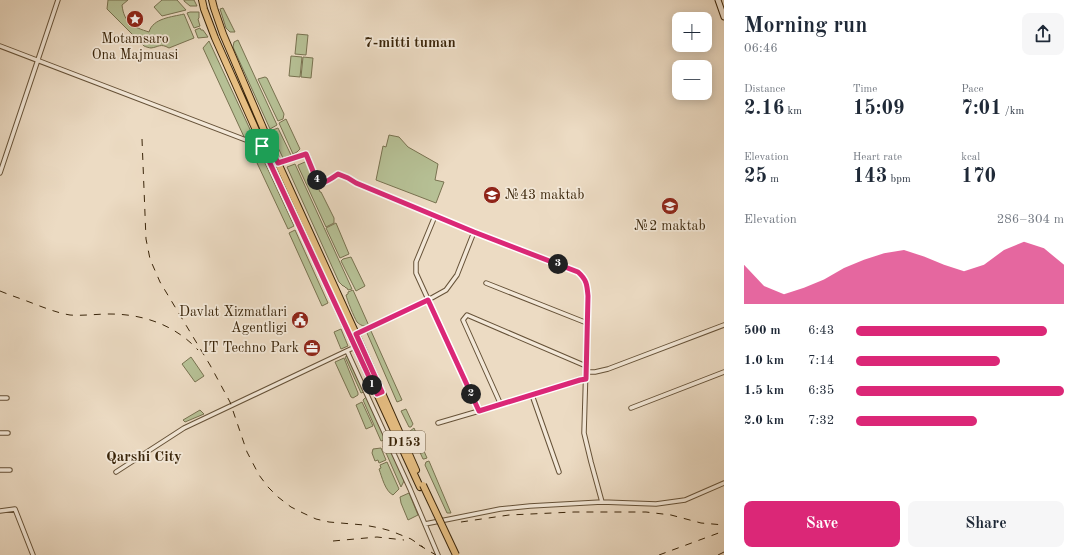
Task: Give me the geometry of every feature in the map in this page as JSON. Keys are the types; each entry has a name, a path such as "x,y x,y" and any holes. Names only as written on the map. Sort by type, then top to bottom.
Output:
{"main road":[{"name":"D153","path":"202,0 215,38 262,146 275,164 356,334 380,393 452,555"},
{"name":"D153","path":"212,0 222,34 272,150 275,164 355,347 380,393"},
{"name":"D153","path":"422,486 456,555"}],"street":[{"path":"0,173 58,0"},
{"path":"198,0 204,9"},
{"path":"718,0 724,16"},
{"path":"0,46 272,150"},
{"path":"275,164 306,154 319,183 322,183 338,174 343,175 356,183 435,216 578,272 583,277 587,284 588,296 584,433 602,502"},
{"path":"435,216 416,262 416,273 479,411"},
{"path":"356,334 446,290 457,275 474,232"},
{"path":"486,283 587,323"},
{"path":"501,405 463,320 466,315 586,366"},
{"path":"586,372 595,372 608,369 724,325"},
{"path":"116,472 184,428 355,347"},
{"path":"348,351 438,555"},
{"path":"631,408 724,372"},
{"path":"438,423 586,379"},
{"path":"532,395 559,472"},
{"path":"0,398 7,398"},
{"path":"0,433 8,433"},
{"path":"0,470 10,470"},
{"path":"425,524 530,506 602,502 648,504 686,500 724,483"},
{"path":"0,511 15,509 33,555"}],"green space":[{"path":"108,0 128,0 122,5 127,20 134,26 149,32 151,27 159,21 184,14 194,38 169,48 161,46 151,48 144,46 107,9"},
{"path":"162,0 177,0 186,10 162,16 154,7"},
{"path":"184,0 194,0 197,6 190,6"},
{"path":"223,8 235,32 230,32 226,28 220,9"},
{"path":"199,12 198,19 200,26 194,28 187,13"},
{"path":"200,28 208,37 198,38 195,30"},
{"path":"297,34 308,35 306,55 295,54"},
{"path":"238,40 277,125 270,129 233,47 234,42"},
{"path":"209,41 254,138 253,139 245,139 203,48"},
{"path":"291,56 302,57 300,77 289,76"},
{"path":"303,57 313,58 311,78 301,77"},
{"path":"265,77 267,78 284,114 283,119 278,121 258,79"},
{"path":"286,119 300,149 293,154 279,123"},
{"path":"278,128 291,155 283,158 270,131"},
{"path":"389,135 399,137 408,147 438,164 435,180 444,182 436,203 376,180 383,146 386,147"},
{"path":"250,148 259,150 294,226 288,229"},
{"path":"305,162 307,163 334,218 334,223 326,227 298,166"},
{"path":"295,164 352,289 348,290 339,282 287,167"},
{"path":"336,223 349,254 340,258 326,228"},
{"path":"295,230 328,303 322,306 289,233"},
{"path":"351,257 365,286 356,291 341,261"},
{"path":"353,290 369,326 364,326 358,323 352,313 346,295 348,292"},
{"path":"341,329 348,346 341,349 334,332"},
{"path":"371,331 402,400 397,402 367,333"},
{"path":"348,356 364,392 361,393 345,357"},
{"path":"191,357 204,376 195,382 182,364"},
{"path":"344,358 358,393 358,395 353,398 351,397 335,362"},
{"path":"366,397 385,438 384,440 381,441 363,400"},
{"path":"362,402 373,426 366,429 356,405"},
{"path":"406,409 413,424 411,427 409,427 401,411"},
{"path":"200,410 204,414 185,422 183,420"},
{"path":"414,428 427,458 423,459 410,431"},
{"path":"387,444 404,478 401,487 383,446"},
{"path":"381,448 386,460 379,463 378,460 375,461 372,453 373,449"},
{"path":"429,461 451,513 447,513 425,465 426,462"},
{"path":"387,462 399,489 393,495 386,487 379,469 381,468 380,465"},
{"path":"409,493 418,515 408,520 400,497"}],"railway":[{"path":"142,139 146,239 150,259 160,282 210,365 230,402 247,452 259,475 278,497 291,507 316,519 380,528 411,539 423,547"},
{"path":"0,291 70,315 110,314 134,316 146,319 169,328 189,341 198,350"},
{"path":"461,522 509,515 574,512 646,512 671,515 701,523 724,525"},
{"path":"659,555 724,531"},
{"path":"333,541 377,537 404,540"},
{"path":"419,545 436,555"},
{"path":"718,555 724,552"}],"place":[{"name":"Motamsaro Ona Majmuasi","path":"135,19"},
{"name":"№43 maktab","path":"492,195"},
{"name":"№2 maktab","path":"670,206"},
{"name":"Davlat Xizmatlari Agentligi","path":"300,320"},
{"name":"IT Techno Park","path":"312,348"}],"district":[{"name":"7-mitti tuman","path":"410,43"},
{"name":"Qarshi City","path":"144,457"}],"route":[{"path":"262,146 272,150 278,163 306,154 319,183 322,183 338,174 343,175 356,183 474,232 578,272 587,284 588,296 586,379 479,411 428,300 356,334 382,392 377,394 262,146"}]}
